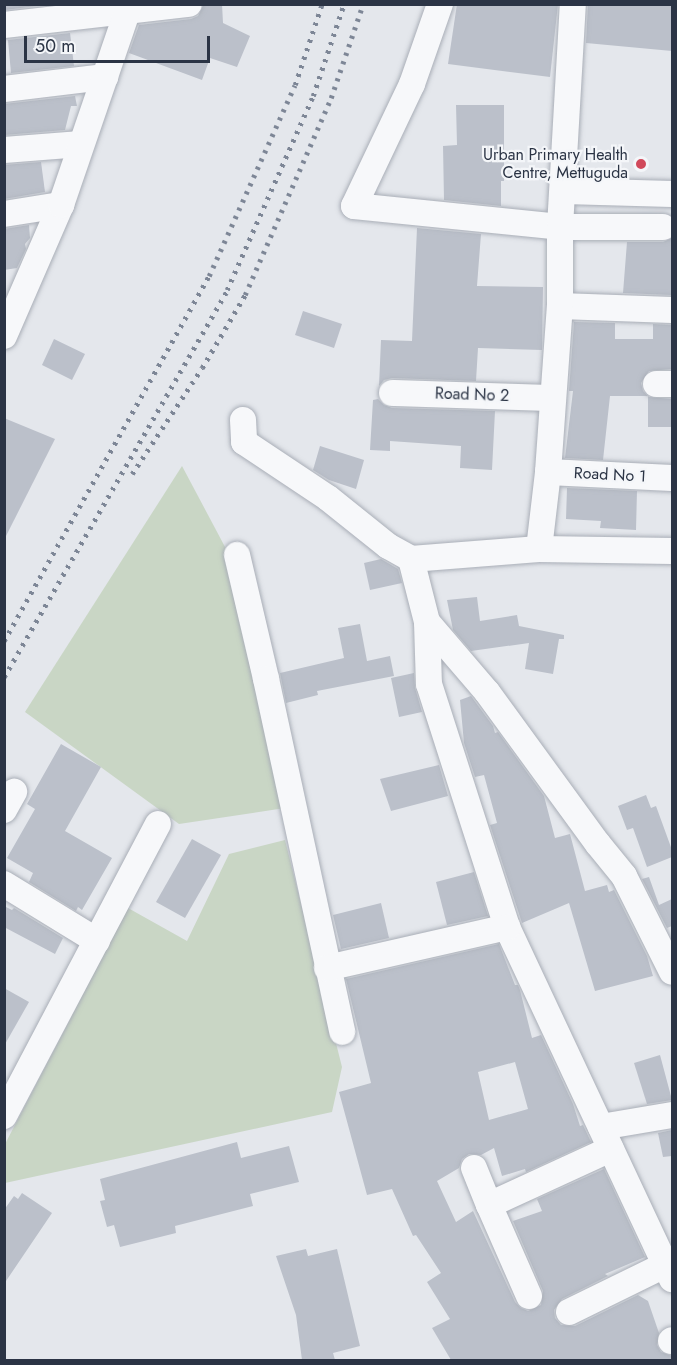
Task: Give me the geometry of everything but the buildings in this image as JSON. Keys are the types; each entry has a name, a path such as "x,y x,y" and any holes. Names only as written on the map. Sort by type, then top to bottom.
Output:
{"street":[{"path":"4,25 72,11 189,4"},
{"path":"440,4 412,84 354,206 561,227 663,227"},
{"path":"539,549 548,472 560,306 561,227 573,4"},
{"path":"4,336 61,205 129,7"},
{"path":"4,88 105,77"},
{"path":"4,150 81,144"},
{"path":"564,191 672,194"},
{"path":"4,214 61,205"},
{"path":"560,306 672,310"},
{"name":"Road No 2","path":"393,393 552,398"},
{"path":"243,420 244,442 328,498 388,546 411,559 539,549 672,551"},
{"name":"Road No 1","path":"548,472 672,478"},
{"path":"237,555 342,1032"},
{"path":"411,559 427,622 429,684 507,927 668,1272 569,1312"},
{"path":"427,622 487,692 591,835 624,876 672,972"},
{"path":"4,1116 158,824"},
{"path":"4,884 97,941"},
{"path":"327,968 507,927"},
{"path":"489,1205 606,1138 672,1115"},
{"path":"474,1168 529,1296"}],"green space":[{"path":"182,466 233,562 285,808 179,824 25,712"},
{"path":"285,840 342,1067 332,1112 5,1183 4,1146 128,908 187,941 229,854"}],"railway":[{"path":"4,641 209,276 295,85 322,4"},
{"path":"4,677 227,290 313,96 344,4"},
{"path":"132,474 202,368 245,295 331,98 363,4"}],"place":[{"name":"Urban Primary Health Centre, Mettuguda","path":"641,164"}]}
